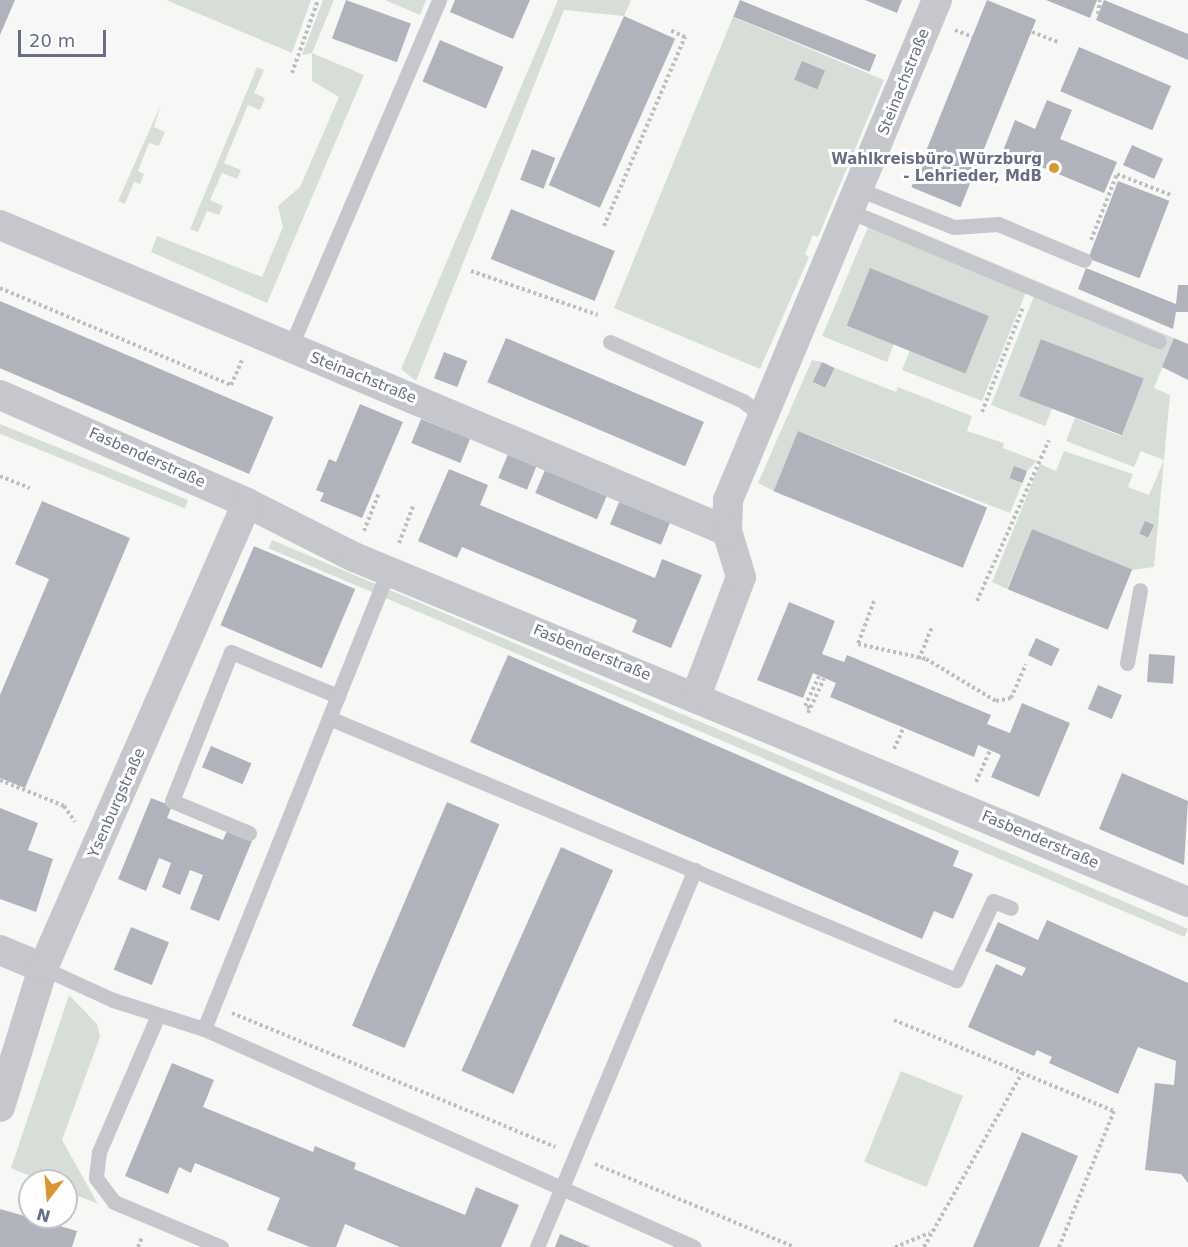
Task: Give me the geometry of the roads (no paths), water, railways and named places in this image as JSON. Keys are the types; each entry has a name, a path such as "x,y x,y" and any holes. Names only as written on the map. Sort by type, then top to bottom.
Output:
{"street":[{"name":"Steinachstraße","path":"696,696 739,588 738,553 727,531 728,501 937,0"},
{"name":"Steinachstraße","path":"0,225 727,531"},
{"name":"Fasbenderstraße","path":"0,395 247,503 388,571 696,696 1188,902"},
{"name":"Ysenburgstraße","path":"0,1107 43,968 247,503"},
{"path":"0,950 43,968"}],"lane":[{"path":"290,348 439,0"},
{"path":"854,200 954,227 998,224 1084,260"},
{"path":"854,200 1158,341"},
{"path":"610,342 743,401 762,415"},
{"path":"204,1029 388,571"},
{"path":"1127,663 1140,590"},
{"path":"249,834 172,801 231,652 338,696"},
{"path":"329,718 956,980 993,901 1011,908"},
{"path":"537,1247 695,870"},
{"path":"43,968 158,1015 204,1029 560,1191 694,1247"},
{"path":"158,1015 99,1152 96,1178 114,1202 221,1247"}],"place":[{"name":"Wahlkreisbüro Würzburg - Lehrieder, MdB","path":"1054,168"}]}
